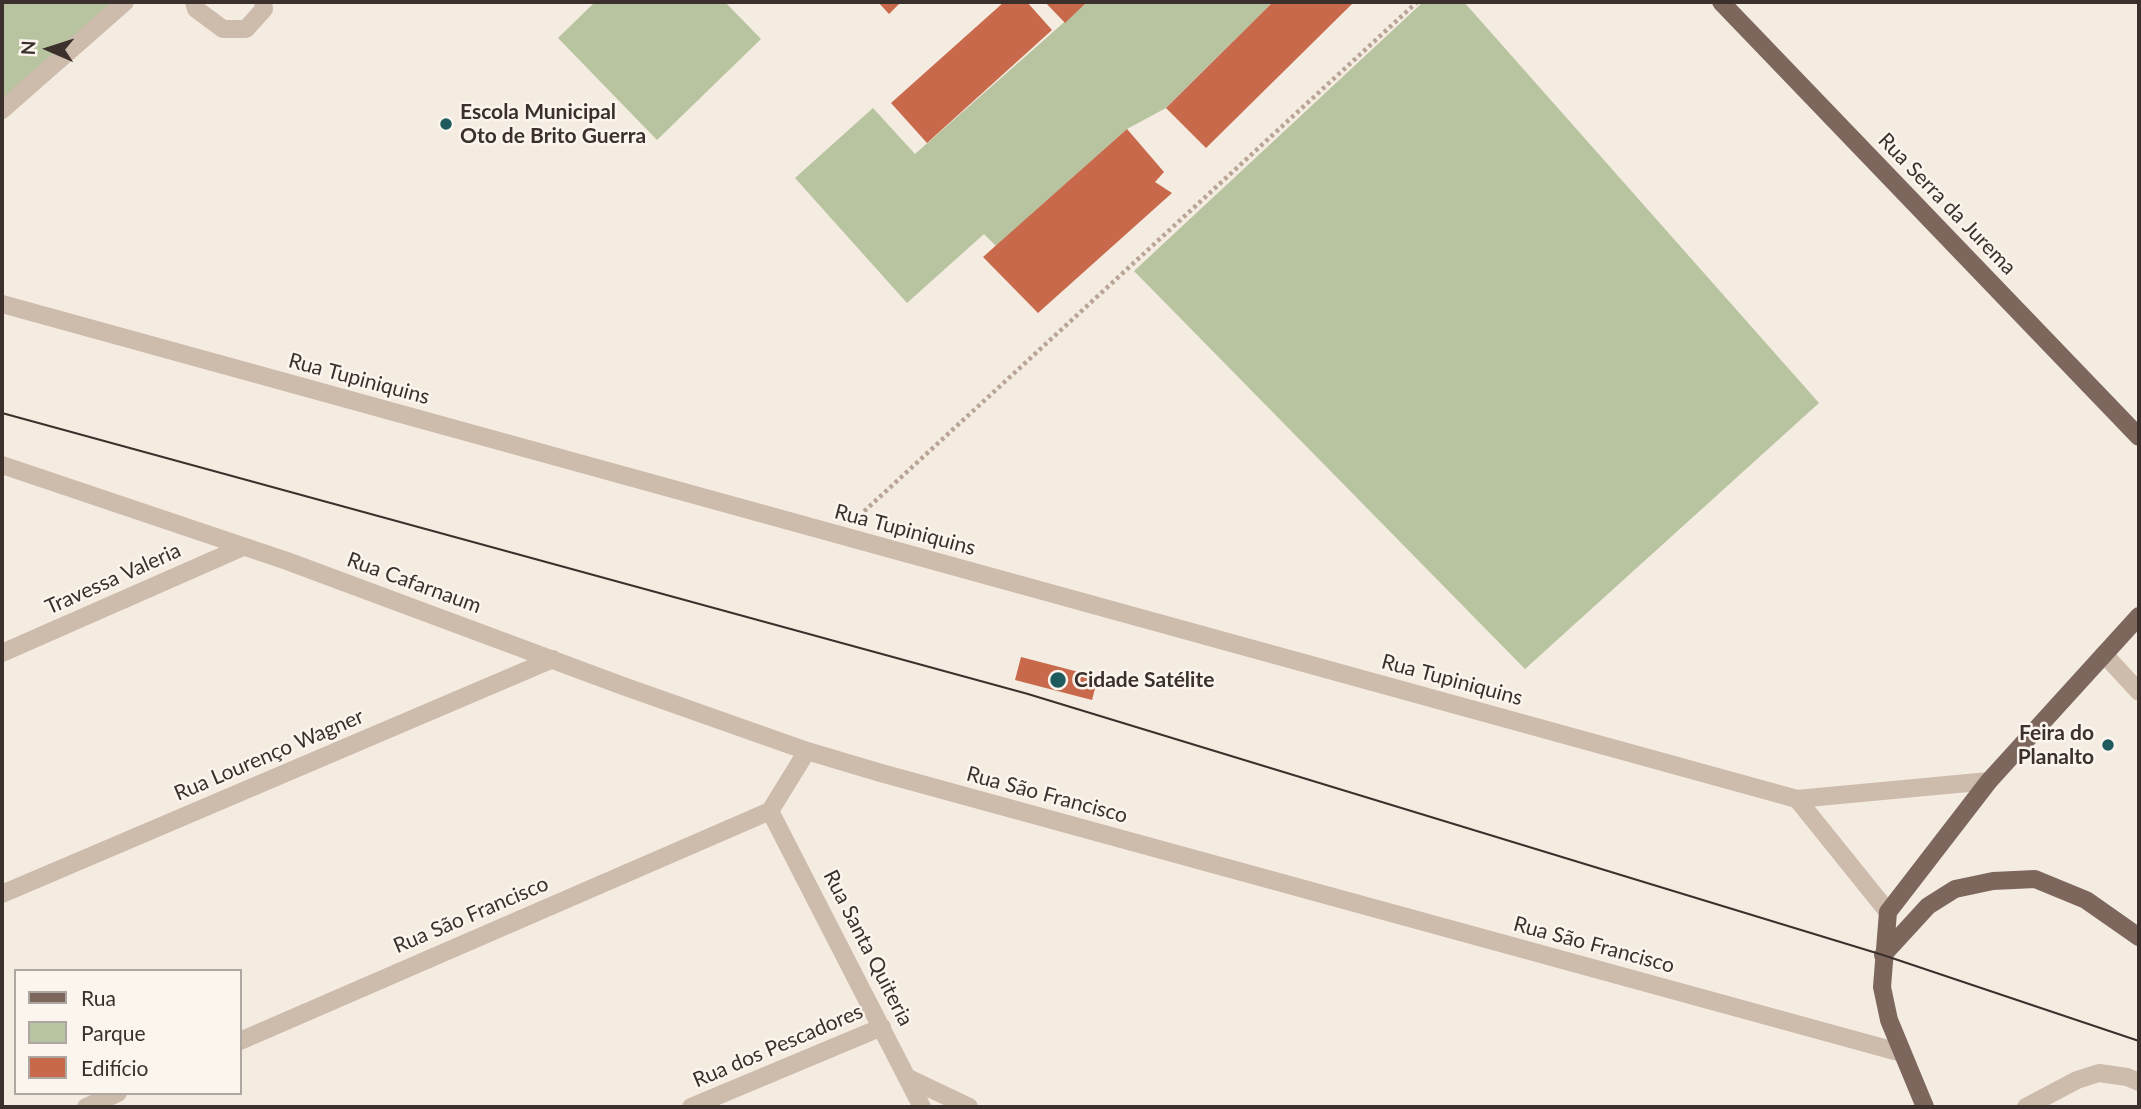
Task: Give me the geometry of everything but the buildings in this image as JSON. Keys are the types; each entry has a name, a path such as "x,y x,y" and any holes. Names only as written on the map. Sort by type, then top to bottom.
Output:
{"main road":[{"name":"Rua Serra da Jurema","path":"1721,2 2139,437"},
{"path":"1925,1107 1889,1020 1881,987 1888,912 1989,781 2139,616"},
{"path":"1883,955 1928,906 1955,889 1993,881 2035,879 2085,900 2139,937"}],"street":[{"path":"2,110 125,2"},
{"path":"194,2 196,9 223,29 246,29 264,9 263,2"},
{"name":"Rua Tupiniquins","path":"2,304 1797,799 1989,781"},
{"name":"Rua Cafarnaum","path":"2,465 286,561 807,751"},
{"name":"Travessa Valeria","path":"2,653 243,547"},
{"path":"2104,654 2139,692"},
{"name":"Rua Lourenço Wagner","path":"2,894 553,659"},
{"path":"770,811 807,751"},
{"name":"Rua São Francisco","path":"807,751 881,774 1902,1053"},
{"path":"1797,799 1888,912"},
{"name":"Rua São Francisco","path":"242,1040 770,811"},
{"name":"Rua Santa Quiteria","path":"770,811 922,1107"},
{"name":"Rua dos Pescadores","path":"691,1107 882,1027"},
{"path":"2026,1107 2077,1080 2099,1073 2127,1077 2139,1082"},
{"path":"908,1078 969,1107"},
{"path":"86,1107 113,1095"}],"path":[{"path":"872,520 859,516 1417,2"}],"green space":[{"path":"2,2 125,2 2,121"},
{"path":"595,2 725,2 761,39 657,140 558,38"},
{"path":"1087,2 1273,2 1166,108 1127,129 996,246 984,234 907,303 795,178 873,108 915,154"},
{"path":"1423,2 1464,2 1819,403 1525,669 1134,271"}],"tram line":[{"path":"2,413 1028,694 1883,955 2139,1041"}],"place":[{"name":"Escola Municipal Oto de Brito Guerra","path":"446,124"},
{"name":"Cidade Satélite","path":"1058,680"},
{"name":"Feira do Planalto","path":"2108,745"}]}
